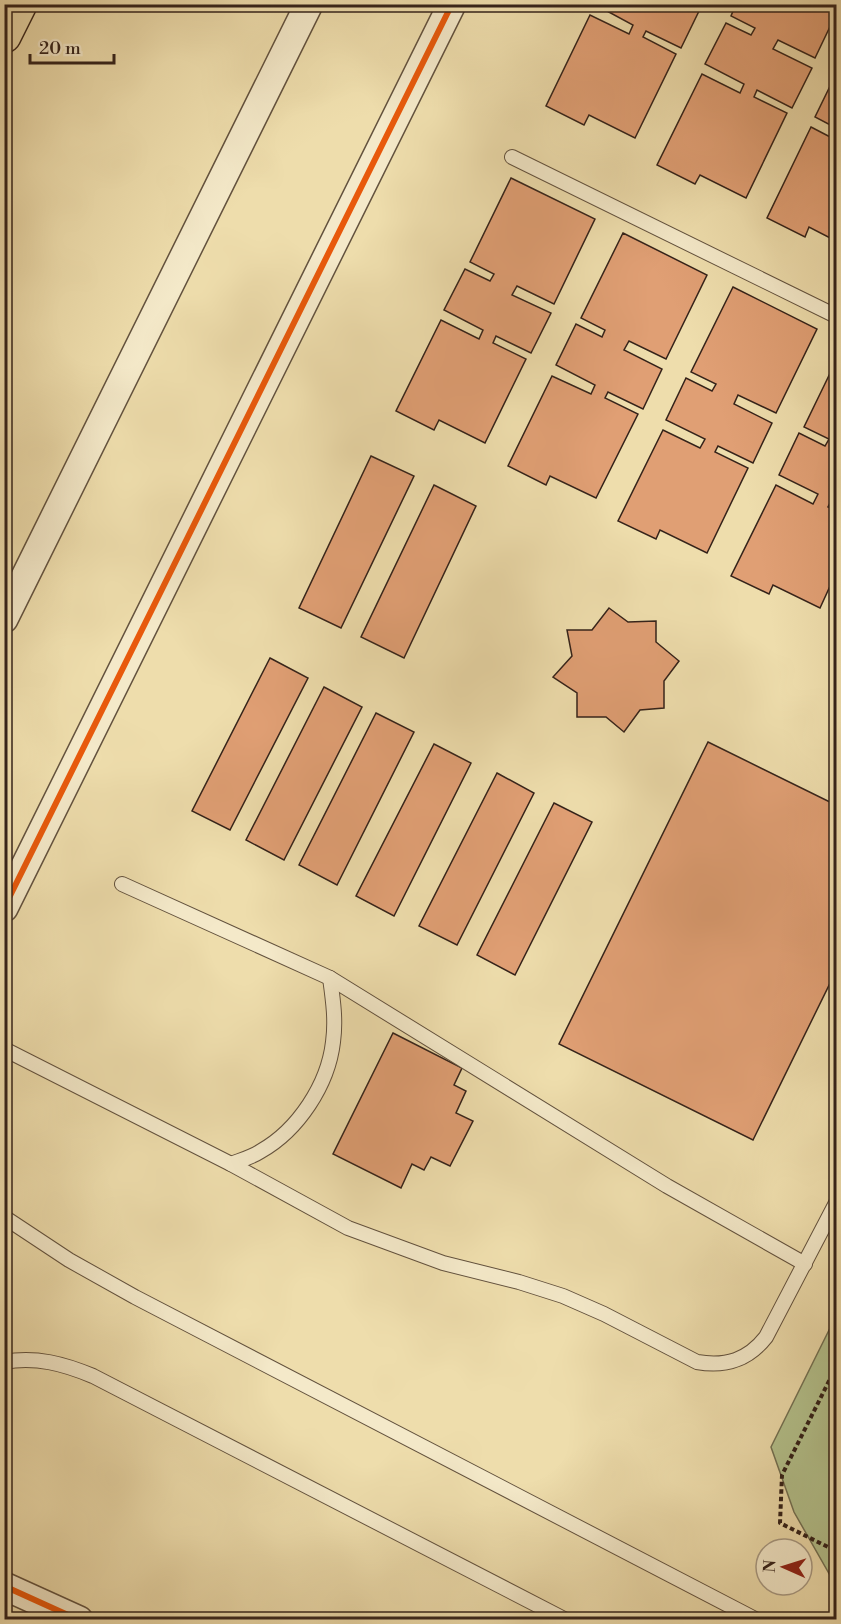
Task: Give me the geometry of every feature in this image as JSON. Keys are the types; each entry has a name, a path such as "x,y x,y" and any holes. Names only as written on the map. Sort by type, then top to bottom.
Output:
{"highway":[{"path":"4,36 20,4"}],"street":[{"path":"4,619 309,4"},
{"path":"4,908 452,4"},
{"path":"4,1586 79,1620"}],"lane":[{"path":"512,157 837,316"},
{"path":"122,884 330,978 629,1163 805,1264"},
{"path":"231,1164 261,1151 288,1131 314,1096 324,1076 333,1044 335,1011 330,978"},
{"path":"4,1048 231,1164 348,1228 443,1263 519,1282 563,1296 604,1314 682,1356 711,1365 744,1358 757,1349 766,1337 837,1203"},
{"path":"4,1217 69,1260 135,1297 757,1620"},
{"path":"4,1362 36,1360 56,1362 93,1376 566,1620"}],"path":[{"path":"837,1367 782,1475 780,1523 837,1551"}],"green space":[{"path":"836,1316 836,1580 831,1577 814,1547 814,1537 808,1537 794,1512 771,1447"}],"building":[{"path":"594,4 692,4 700,9 681,48 646,31 643,37 676,54 635,138 589,115 584,125 546,106 590,15 629,34 633,25"},
{"path":"736,4 836,4 836,14 815,58 778,40 773,49 812,68 792,108 757,90 754,97 787,113 746,198 700,175 695,184 657,165 702,74 740,93 744,84 705,64 726,23 751,35 755,28 731,16"},
{"path":"836,76 836,128 815,117"},
{"path":"811,127 836,140 836,241 809,227 805,237 767,218"},
{"path":"511,178 595,219 554,304 517,286 512,295 551,313 531,353 496,336 493,343 526,359 485,443 439,420 434,430 396,411 441,320 479,339 483,330 444,310 465,269 490,281 494,274 470,262"},
{"path":"623,233 707,275 666,359 629,341 624,350 662,369 643,409 608,392 605,398 638,414 596,498 550,476 546,485 508,466 552,376 591,394 595,385 556,365 576,324 602,337 605,330 581,318"},
{"path":"733,287 817,329 776,413 738,395 734,404 772,423 753,463 718,446 715,452 748,468 707,553 660,530 656,539 618,521 663,430 700,448 705,439 666,420 686,378 712,391 716,384 691,372"},
{"path":"836,361 836,504 831,501 828,507 836,511 836,573 820,608 773,585 769,594 731,576 776,485 813,504 818,494 779,475 799,433 825,446 829,439 804,427"},
{"path":"371,456 414,476 341,628 299,608"},
{"path":"434,485 476,506 404,658 361,637"},
{"path":"609,608 628,622 656,621 656,642 679,661 664,681 664,708 640,710 624,732 606,717 577,717 577,693 553,677 572,656 567,630 592,630"},
{"path":"270,658 308,678 230,830 192,811"},
{"path":"324,687 362,707 284,860 246,840"},
{"path":"376,713 414,732 337,885 299,865"},
{"path":"708,742 836,805 836,971 753,1140 559,1044"},
{"path":"434,744 471,763 394,916 356,896"},
{"path":"497,773 534,793 457,945 419,926"},
{"path":"554,803 592,822 515,975 477,955"},
{"path":"393,1033 462,1068 454,1085 466,1091 456,1113 473,1121 450,1166 431,1157 424,1170 412,1164 401,1188 333,1154"}],"cycle path":[{"path":"4,908 452,4"},
{"path":"4,1586 79,1620"}]}
